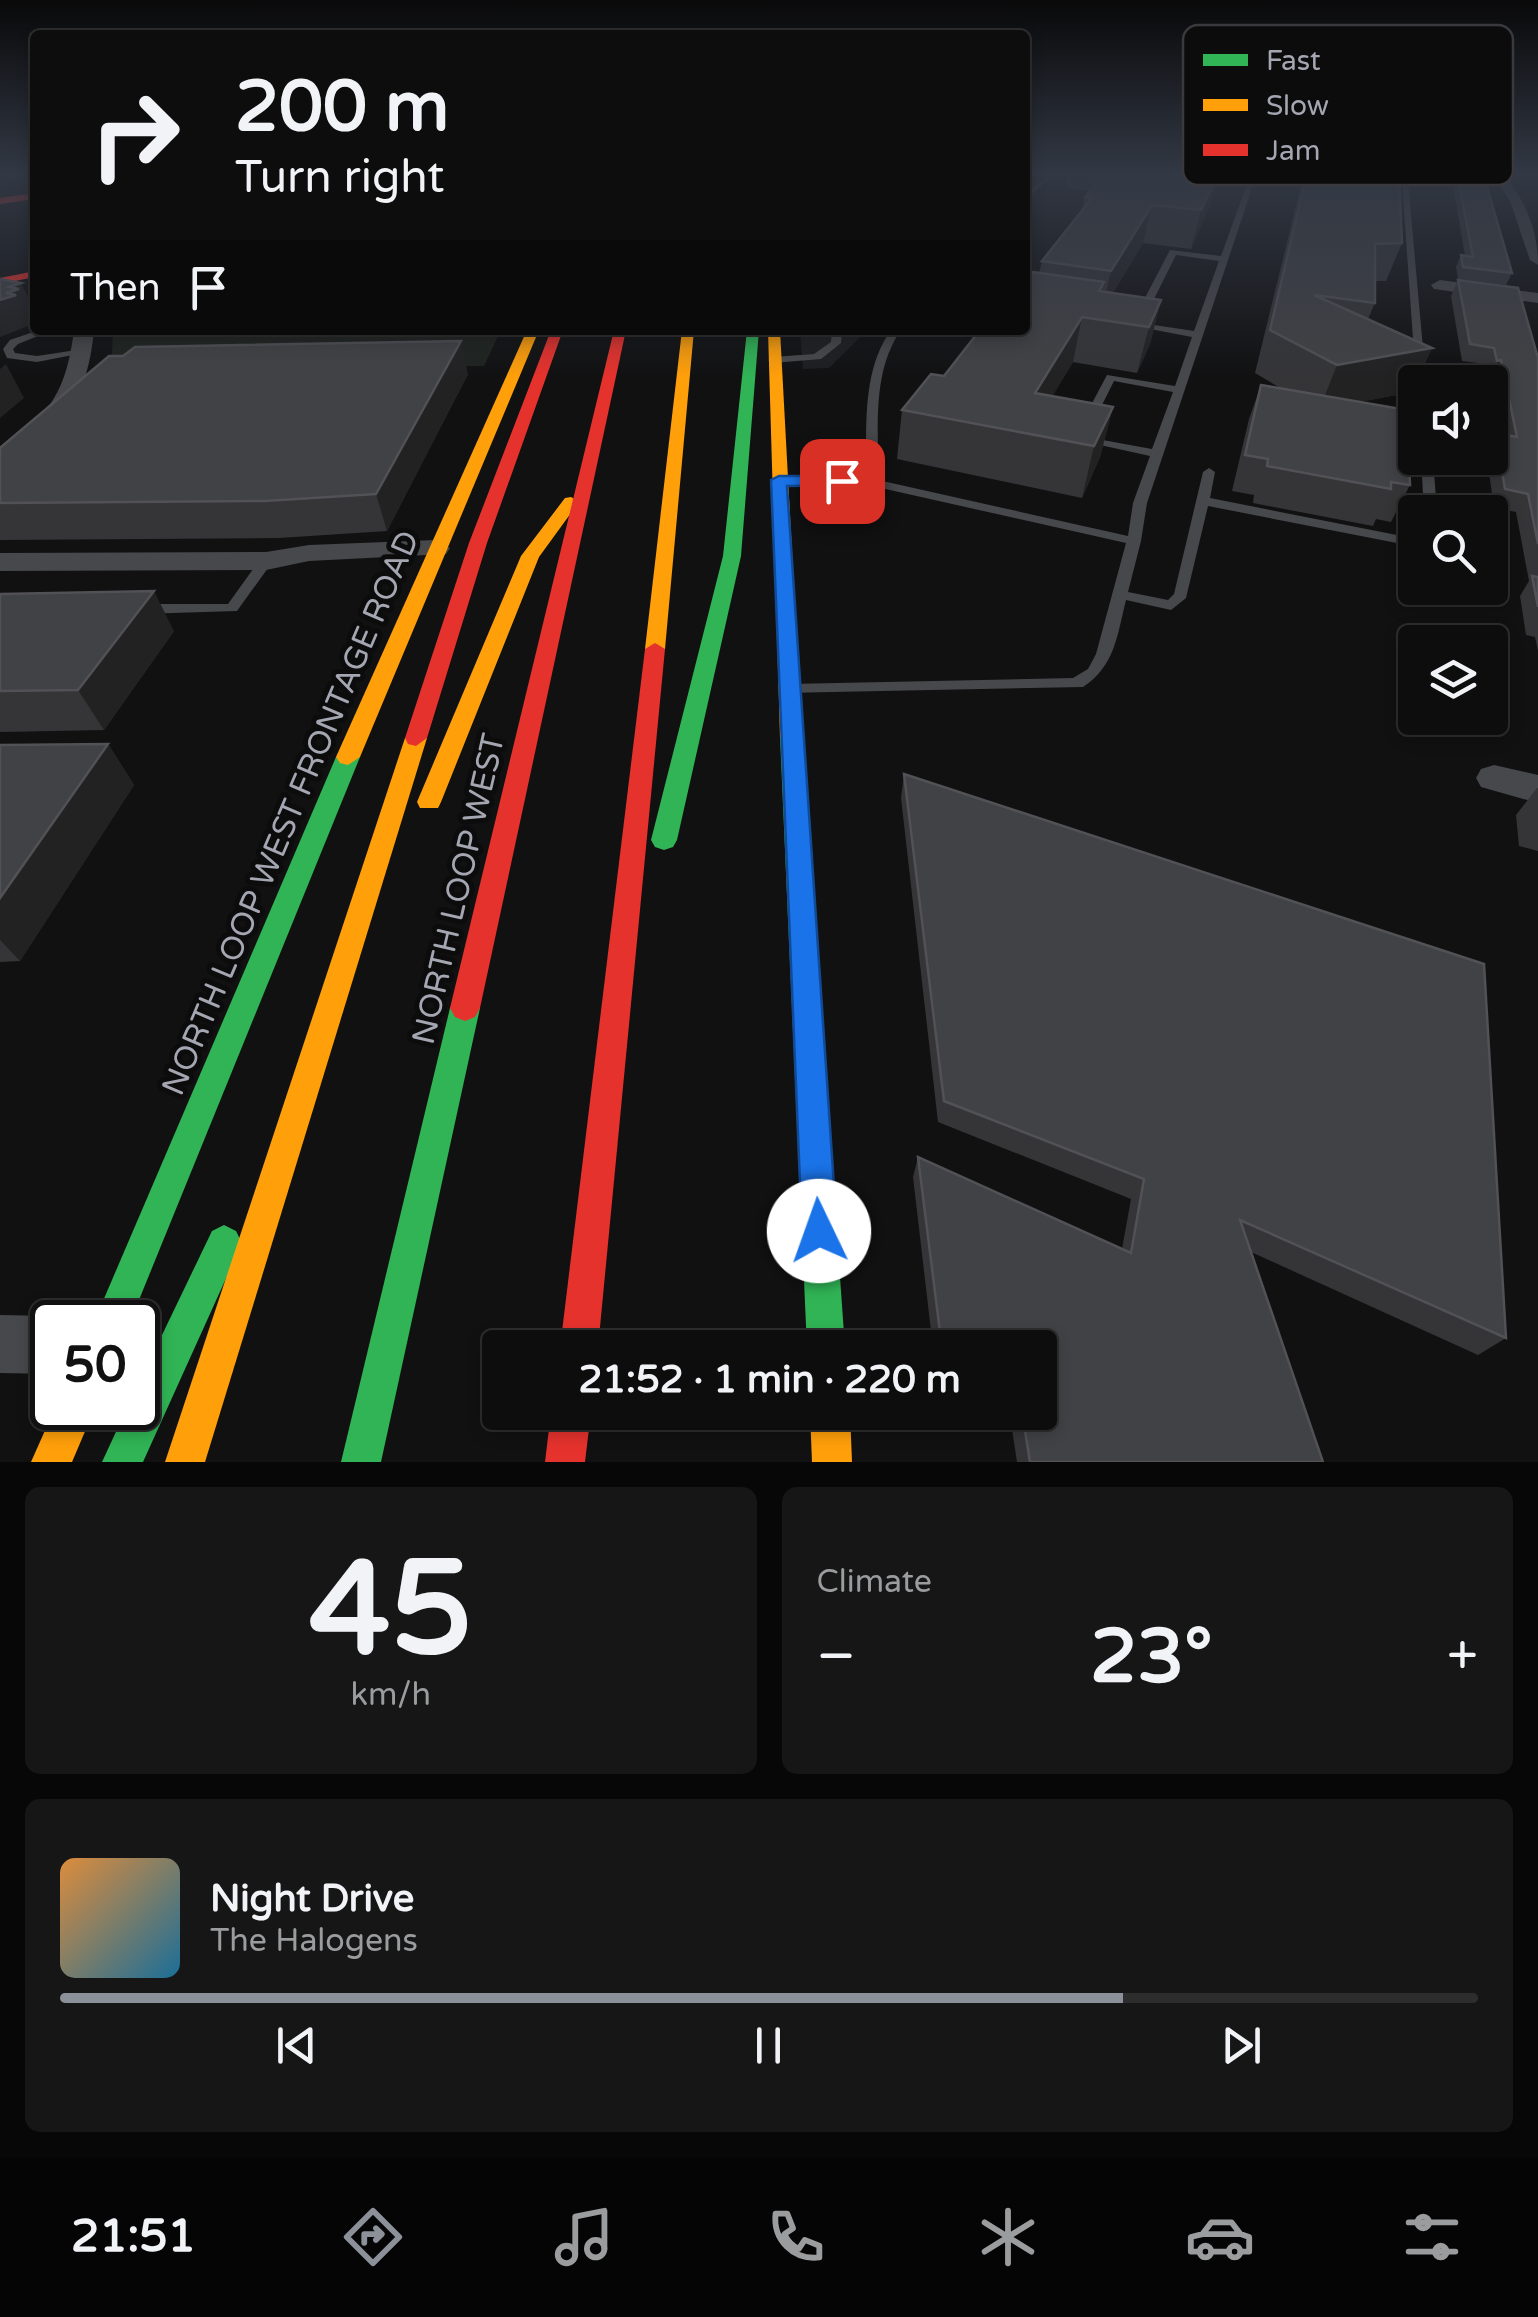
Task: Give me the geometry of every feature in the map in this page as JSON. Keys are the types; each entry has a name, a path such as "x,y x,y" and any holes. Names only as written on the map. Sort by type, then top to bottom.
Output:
{"main road":[{"path":"0,266 30,261"},
{"path":"0,280 30,275"},
{"name":"NORTH LOOP WEST FRONTAGE ROAD","path":"121,1300 431,561 531,335"},
{"path":"185,1462 478,544 555,335"},
{"name":"NORTH LOOP WEST","path":"360,1462 619,335"},
{"path":"580,1330 614,1047 687,335"},
{"path":"660,858 732,556 753,335"},
{"path":"774,335 788,689 825,1330"},
{"path":"422,816 530,556 584,485"},
{"path":"248,1193 398,870"},
{"path":"614,1047 650,896"},
{"path":"122,1462 231,1228"},
{"path":"51,1462 65,1430"},
{"path":"565,1462 569,1430"},
{"path":"831,1430 832,1462"}],"street":[{"path":"1440,285 1538,298"},
{"path":"0,466 59,415 82,370 84,341"},
{"path":"0,562 266,561 317,573 431,561"},
{"path":"1494,778 1538,789"},
{"path":"0,1344 30,1345"}],"lane":[{"path":"788,689 1077,683 1094,672 1104,654 1121,594 1140,503 1230,241"},
{"path":"1410,241 1420,365"},
{"path":"1136,325 1173,252 1224,259"},
{"path":"1117,322 1198,335"},
{"path":"34,335 14,342 8,349 11,356 38,358 84,341"},
{"path":"774,360 822,356 836,343 836,335"},
{"path":"872,482 878,371 882,351 893,335"},
{"path":"1157,454 1080,439 1111,377 1179,390"},
{"path":"1121,594 1171,605 1181,595 1210,472"},
{"path":"779,480 872,482 1134,542"},
{"path":"1203,501 1398,539"},
{"path":"114,609 232,608 266,561"}],"shaded area":[{"path":"113,335 499,335 484,366 234,368 111,379"},
{"path":"800,335 862,335 829,368 803,369"}],"building":[{"path":"1058,241 1129,241 1111,271 1042,261"},
{"path":"1291,241 1402,241 1375,244 1375,303 1314,295 1432,348 1337,365 1270,330"},
{"path":"1470,241 1503,241 1512,273 1463,267 1461,255 1473,257"},
{"path":"1033,272 1104,282 1099,291 1161,300 1149,327 1082,317 1035,393 1113,407 1094,446 902,410 931,374 944,376 976,335 1030,335"},
{"path":"0,279 21,283 9,287 19,289 6,293 16,295 0,300"},
{"path":"1458,280 1518,288 1538,358 1538,544 1528,494 1505,489 1502,475 1508,475 1508,435 1517,437 1508,394 1508,365 1497,361 1494,348 1470,344"},
{"path":"461,341 376,494 265,501 0,503 0,448 109,356 123,356 135,347"},
{"path":"1261,385 1398,408 1398,475 1410,475 1410,485 1391,482 1391,489 1267,466 1268,459 1245,455"},
{"path":"1532,576 1538,577 1538,607"},
{"path":"154,591 78,690 0,691 0,594"},
{"path":"108,744 0,898 0,745"},
{"path":"904,774 1484,964 1506,1338 1240,1220 1323,1462 1030,1462 1025,1430 1057,1430 1057,1330 940,1330 918,1157 1131,1253 1144,1179 944,1101"}],"traffic: fast":[{"path":"664,840 732,556 753,335"},
{"path":"791,737 825,1330"},
{"path":"121,1300 348,757"},
{"path":"361,1462 465,1008"},
{"path":"122,1462 224,1243"}],"traffic: slow":[{"path":"348,757 531,335"},
{"path":"655,649 687,335"},
{"path":"774,335 791,737"},
{"path":"429,802 530,556 571,502"},
{"path":"185,1462 416,738"},
{"path":"51,1462 65,1430"},
{"path":"831,1430 832,1462"}],"traffic: jam":[{"path":"0,281 30,275"},
{"path":"416,738 478,543 555,335"},
{"path":"465,1008 619,335"},
{"path":"581,1330 655,649"},
{"path":"565,1462 569,1430"}],"route":[{"path":"819,1231 779,480 842,481"}]}
